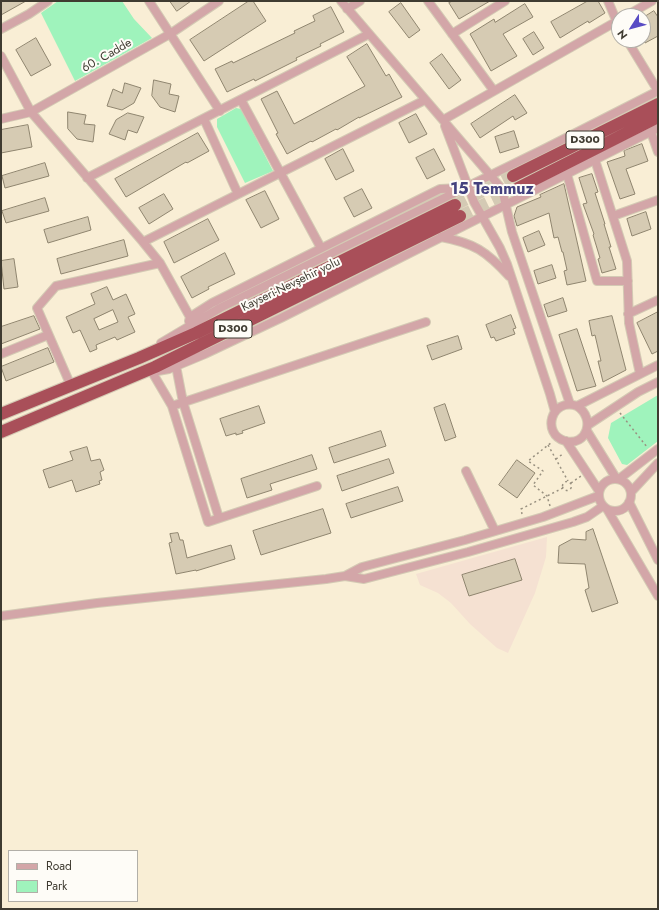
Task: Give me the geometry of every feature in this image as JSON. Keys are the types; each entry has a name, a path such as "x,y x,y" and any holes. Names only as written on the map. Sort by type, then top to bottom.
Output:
{"highway":[{"name":"D300","path":"513,176 658,104"},
{"name":"D300","path":"518,188 658,117"},
{"name":"Kayseri-Nevşehir yolu","path":"1,414 139,358 196,333 455,205"},
{"name":"Kayseri-Nevşehir yolu","path":"1,432 148,372 460,216"}],"street":[{"path":"1,30 48,1"},
{"path":"148,1 220,111"},
{"name":"60. Cadde","path":"1,119 31,112 170,34 219,1"},
{"path":"341,1 502,188 512,232 574,405 582,409 586,414 587,428 618,479"},
{"path":"347,9 360,1"},
{"path":"428,1 494,91"},
{"path":"452,34 504,1"},
{"path":"640,8 652,1"},
{"path":"443,120 611,27"},
{"path":"87,178 369,34"},
{"path":"139,358 220,308 658,91 632,48"},
{"path":"1,56 31,112 160,263 190,317"},
{"path":"241,100 320,248"},
{"path":"143,242 425,100"},
{"path":"204,119 238,194"},
{"path":"443,120 466,187 500,248 512,279 555,412"},
{"path":"317,486 208,522 172,406 148,372 169,369 205,354 281,318 654,130 658,152"},
{"path":"595,160 628,261 628,314 630,332 640,374"},
{"path":"567,174 597,282 628,281"},
{"path":"187,327 190,317 212,303 320,248 440,189 466,187"},
{"path":"613,216 658,200"},
{"path":"441,237 463,242 481,250 495,261 512,279"},
{"path":"71,386 37,308 56,286 160,263"},
{"path":"628,314 658,300"},
{"path":"172,406 426,322"},
{"path":"1,354 48,335"},
{"path":"658,365 574,405 561,406 555,412 551,423 552,430 568,445 586,472 599,494 605,508 655,584 658,596"},
{"path":"176,366 183,402 219,518"},
{"path":"568,445 578,440 587,428 615,407 638,392 658,382"},
{"path":"618,479 655,451"},
{"path":"1,616 97,603 345,576 364,579 468,552 573,522 605,508 612,511 622,509 629,502 631,492 658,463"},
{"path":"466,471 495,532"},
{"path":"345,576 362,567 495,532 553,514 599,494 603,483 611,479 618,479 627,484 631,492"},
{"path":"629,502 656,552 658,560"}],"path":[{"path":"615,407 655,451"},
{"path":"553,514 547,496 533,485 543,471 528,461 558,437"},
{"path":"548,445 568,481 571,483"},
{"path":"556,459 568,445"},
{"path":"571,483 586,472"},
{"path":"563,488 563,483 568,481"},
{"path":"563,488 567,491 570,490 572,486 571,483"},
{"path":"524,523 521,509 563,488"}],"shaded area":[{"path":"547,537 546,557 535,593 508,653 497,648 470,624 451,603 438,593 420,585 416,574"}],"green space":[{"path":"58,1 122,1 134,19 152,38 75,81 41,13"},
{"path":"236,108 241,109 273,171 245,183 217,127 217,119"},
{"path":"658,395 658,441 627,465 622,464 608,438 611,423"}],"building":[{"path":"1,1 26,1 1,15"},
{"path":"170,1 191,1 177,11"},
{"path":"249,1 253,1 266,21 204,61 190,40"},
{"path":"453,1 490,1 459,19 449,3"},
{"path":"588,1 598,1 605,13 589,23 588,21 560,38 551,22"},
{"path":"401,3 420,30 409,38 389,12"},
{"path":"525,4 533,17 503,34 517,56 491,71 470,34 494,19 495,22"},
{"path":"331,7 344,32 320,44 321,46 296,58 297,60 255,81 254,79 227,92 215,69 232,61 233,63 295,33 294,31 315,21 313,16"},
{"path":"654,11 658,17 658,36 651,40 651,13"},
{"path":"534,32 544,48 533,55 523,39"},
{"path":"36,38 51,65 31,76 16,50"},
{"path":"367,44 386,76 389,74 402,97 287,154 276,134 278,133 261,99 277,91 294,124 365,86 347,57"},
{"path":"442,54 461,80 449,89 430,63"},
{"path":"154,80 171,84 169,94 179,96 175,112 160,107 152,96"},
{"path":"125,83 141,88 134,103 122,110 107,106 113,89 122,93"},
{"path":"515,95 527,113 515,120 513,116 480,138 471,124"},
{"path":"68,112 86,115 84,124 95,125 93,142 77,139 68,129"},
{"path":"128,113 144,117 137,133 128,130 125,140 109,134 116,120"},
{"path":"416,114 427,134 409,143 399,123"},
{"path":"28,125 32,147 1,153 1,130"},
{"path":"514,131 519,147 500,153 495,137"},
{"path":"198,133 209,151 187,163 186,162 126,197 115,179"},
{"path":"642,144 648,161 626,169 635,194 620,199 607,162 625,156 624,151"},
{"path":"343,149 354,171 336,180 325,159"},
{"path":"434,149 445,170 427,179 416,158"},
{"path":"45,163 49,176 5,188 2,176"},
{"path":"592,174 598,192 595,193 605,224 611,247 609,247 616,269 602,273 594,234 583,204 587,203 579,178"},
{"path":"564,184 586,281 567,285 564,271 567,270 563,252 558,237 554,238 549,213 517,226 514,216 517,207 541,197 540,195"},
{"path":"362,189 372,208 354,217 344,198"},
{"path":"265,191 279,219 261,228 246,200"},
{"path":"164,194 173,209 149,224 139,208"},
{"path":"45,198 49,211 6,223 2,211"},
{"path":"646,212 651,229 632,236 627,219"},
{"path":"88,217 91,230 48,243 44,230"},
{"path":"208,219 219,240 174,263 164,242"},
{"path":"539,231 545,245 528,252 523,238"},
{"path":"124,240 128,256 61,274 57,259"},
{"path":"225,253 235,274 208,287 209,289 192,298 181,277"},
{"path":"14,259 18,287 4,289 1,261"},
{"path":"552,265 556,278 538,284 534,271"},
{"path":"107,287 113,300 126,294 135,314 128,317 135,332 117,340 115,337 96,345 97,349 90,352 80,330 73,333 66,317 95,304 91,294","holes":["113,310 118,322 99,330 94,319"]},
{"path":"563,298 567,311 548,317 544,305"},
{"path":"658,312 658,351 652,354 637,323"},
{"path":"511,315 516,328 513,329 515,334 496,341 494,337 491,338 486,325"},
{"path":"34,316 40,329 1,344 1,327"},
{"path":"612,316 626,370 603,382 598,361 601,361 595,335 592,336 589,321"},
{"path":"577,329 596,386 577,391 559,335"},
{"path":"458,336 462,349 432,360 427,346"},
{"path":"48,348 54,362 6,381 1,367"},
{"path":"445,404 456,437 445,441 434,408"},
{"path":"259,406 265,423 242,431 243,433 236,435 236,433 226,436 220,419"},
{"path":"381,431 386,446 334,463 329,448"},
{"path":"87,447 91,461 100,459 104,470 100,472 102,480 99,481 100,484 76,492 72,480 49,488 43,470 73,460 70,452"},
{"path":"312,455 317,469 270,484 272,490 247,498 241,479"},
{"path":"389,459 394,473 342,491 337,476"},
{"path":"517,460 535,473 517,498 499,485"},
{"path":"398,487 403,501 351,518 346,504"},
{"path":"323,509 331,533 261,555 253,531"},
{"path":"593,529 618,603 592,612 585,590 589,588 585,564 558,563 559,546 572,539 586,540 586,532"},
{"path":"178,533 180,540 183,540 187,558 231,545 235,559 196,571 176,574 169,543 172,542 170,534"},
{"path":"515,559 522,580 469,596 462,575"}],"tunnel":[{"path":"455,205 513,176"},
{"path":"460,216 518,188"}],"district":[{"name":"15 Temmuz","path":"492,190"}]}
